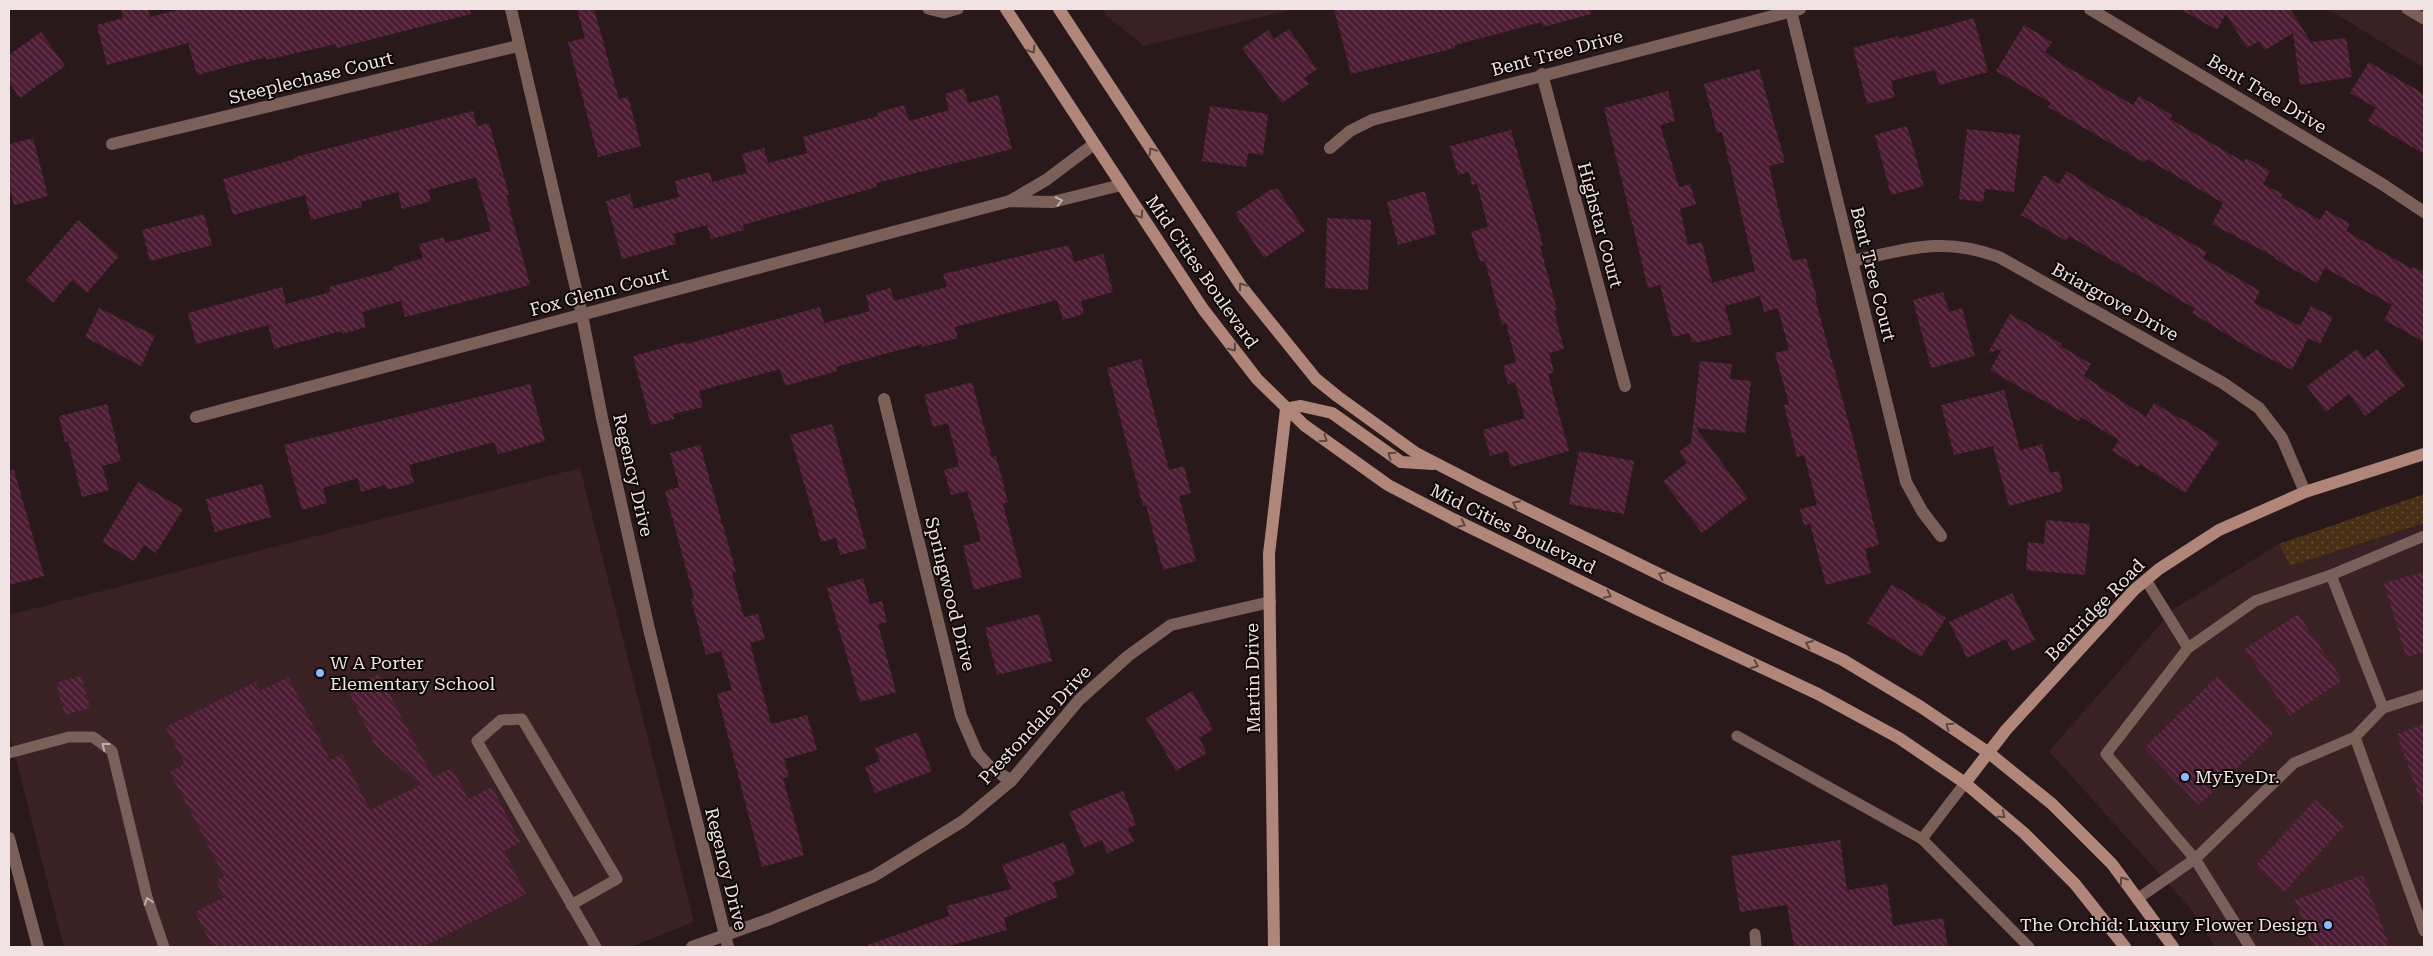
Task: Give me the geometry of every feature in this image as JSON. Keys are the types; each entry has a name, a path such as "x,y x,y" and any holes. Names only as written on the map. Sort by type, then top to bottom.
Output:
{"main road":[{"name":"Mid Cities Boulevard","path":"1006,9 1203,309 1257,379 1304,425 1388,485 1602,592 1818,694 1899,738 1965,783 2024,833 2075,884 2125,947"},
{"name":"Mid Cities Boulevard","path":"1060,9 1241,286 1316,379 1416,452 1438,464 1669,578 1843,660 1922,707 1989,753 2052,804 2112,864 2173,947"},
{"path":"1286,409 1301,406 1332,413 1401,462 1438,464"},
{"name":"Martin Drive","path":"1274,947 1269,554 1286,409"},
{"name":"Bentridge Road","path":"1965,783 2006,730 2134,590 2159,569 2219,530 2306,492 2424,454"}],"street":[{"name":"Regency Drive","path":"511,9 518,46 582,315 602,418 649,630 726,942"},
{"name":"Bent Tree Drive","path":"2090,9 2382,184 2424,212"},
{"name":"Bent Tree Drive","path":"1330,148 1350,132 1372,120 1542,74 1795,10"},
{"name":"Bent Tree Court","path":"1795,10 1852,261 1906,482 1922,511 1941,536"},
{"name":"Steeplechase Court","path":"112,144 518,46"},
{"name":"Highstar Court","path":"1542,74 1625,386"},
{"name":"Fox Glenn Court","path":"1010,202 1046,180 1094,144"},
{"name":"Fox Glenn Court","path":"196,417 1010,202 1053,202 1121,185"},
{"name":"Briargrove Drive","path":"1852,261 1935,245 1975,248 1999,257 2223,383 2259,408 2282,438 2306,492"},
{"name":"Springwood Drive","path":"884,399 961,716 977,753 988,765 1010,780"},
{"name":"Prestondale Drive","path":"692,947 726,942 874,876 963,821 1010,780 1079,700 1128,656 1171,625 1270,602"},
{"path":"9,838 38,947"}],"lane":[{"path":"928,9 944,12 958,9"},
{"path":"2407,9 2424,19"},
{"path":"2250,947 2195,859 2106,754 2188,648 2255,602 2331,575 2424,536"},
{"path":"2331,575 2383,708"},
{"path":"2146,580 2188,648"},
{"path":"2138,899 2195,859 2294,763 2354,737 2383,708 2424,695"},
{"path":"571,905 617,879 522,719 501,720 478,741 571,905 596,947"},
{"path":"1737,736 1922,839 2029,947"},
{"path":"9,753 69,737 93,737 112,751 147,897 164,947"},
{"path":"2354,737 2424,931"},
{"path":"1922,839 1965,783"},
{"path":"1755,934 1756,947"}],"shaded area":[{"path":"1102,9 1293,9 1144,46 1108,17"},
{"path":"2328,9 2424,9 2424,68"},
{"name":"W A Porter Elementary School","path":"580,468 694,922 630,947 64,947 9,732 9,615"},
{"path":"2424,494 2424,523 2290,566 2279,544"},
{"path":"2424,523 2424,947 2215,947 2191,909 2049,751 2174,609 2279,544 2290,566"}],"building":[{"path":"121,9 148,9 150,17 182,9 470,9 471,14 337,48 336,44 266,60 266,57 197,75 188,43 107,65 97,25 123,18"},
{"path":"577,9 594,9 619,99 628,97 641,146 598,157 568,42 585,38"},
{"path":"1334,9 1590,9 1591,14 1543,27 1542,22 1455,45 1455,48 1351,74"},
{"path":"2180,9 2290,9 2311,42 2346,38 2352,77 2300,85 2293,33 2265,50 2259,41 2247,48 2226,14 2217,30"},
{"path":"1974,18 1988,72 1939,85 1935,70 1891,81 1895,97 1867,104 1853,48 1898,36 1898,39"},
{"path":"2024,25 2052,42 2045,52 2060,63 2133,105 2139,96 2172,115 2170,119 2244,162 2246,158 2270,171 2263,184 2283,194 2281,197 2320,220 2326,210 2350,224 2346,231 2412,269 2413,267 2424,272 2424,342 2384,320 2392,305 2325,268 2317,283 2275,257 2212,224 2223,203 2147,159 2145,163 2048,107 2051,103 1996,71"},
{"path":"1289,29 1317,69 1304,78 1309,84 1282,103 1242,48 1268,30 1274,39"},
{"path":"41,32 65,66 20,98 9,82 9,55"},
{"path":"2369,62 2424,94 2424,154 2368,121 2376,108 2350,93"},
{"path":"1759,69 1785,162 1769,166 1780,215 1792,261 1806,258 1879,545 1865,549 1871,573 1826,585 1810,524 1804,525 1800,509 1817,505 1804,455 1797,457 1784,405 1789,404 1775,353 1789,350 1778,308 1764,312 1760,296 1725,306 1732,334 1699,342 1692,342 1689,333 1673,337 1660,285 1648,288 1604,108 1668,91 1675,121 1660,125 1679,187 1690,184 1696,204 1680,209 1688,245 1702,242 1712,283 1755,271 1722,132 1717,133 1704,84"},
{"path":"964,88 968,103 998,95 1012,149 876,183 877,187 743,225 744,230 711,239 707,225 673,234 676,244 622,259 606,201 630,194 634,209 679,197 675,181 710,172 712,182 747,173 742,154 764,148 768,163 807,153 803,137 878,116 877,113 904,105 909,121 949,110 945,94"},
{"path":"1210,106 1268,114 1263,155 1248,153 1246,167 1202,161"},
{"path":"473,111 477,126 489,123 509,195 506,195 530,285 405,317 401,301 362,312 366,327 342,334 341,331 274,349 268,325 196,344 188,313 282,287 286,304 330,292 329,287 393,270 392,267 423,258 419,244 444,237 445,243 491,231 476,177 428,190 431,201 402,209 398,192 361,202 362,207 311,220 305,195 233,215 223,179 295,159 295,157"},
{"path":"1907,126 1924,186 1891,195 1875,135"},
{"path":"1967,129 2020,135 2014,192 1985,189 1983,202 1959,199"},
{"path":"1511,130 1543,245 1540,246 1557,310 1554,311 1564,349 1549,353 1554,372 1548,374 1569,451 1511,467 1507,451 1490,456 1483,430 1525,418 1515,382 1508,384 1503,366 1516,362 1506,323 1502,325 1485,261 1480,262 1471,232 1488,227 1477,184 1472,185 1469,172 1458,175 1450,146"},
{"path":"33,138 48,196 14,205 9,184 9,144"},
{"path":"2067,171 2095,190 2207,252 2203,258 2260,291 2254,303 2300,326 2311,306 2333,317 2320,344 2308,338 2292,370 2249,348 2192,313 2195,309 2143,278 2069,236 2066,241 2021,215 2044,175 2059,184"},
{"path":"1272,189 1278,189 1305,231 1264,258 1235,213"},
{"path":"1425,191 1436,234 1398,245 1387,202"},
{"path":"204,214 212,245 150,261 142,230"},
{"path":"1327,218 1371,220 1368,290 1325,288"},
{"path":"78,220 119,256 87,293 72,280 53,303 26,280"},
{"path":"1069,245 1074,262 1103,254 1113,292 1081,301 1084,314 1063,320 1057,300 955,327 958,338 922,347 922,344 836,367 837,371 785,386 780,369 699,391 703,407 673,414 674,419 651,425 633,356 686,342 687,344 820,307 824,323 870,311 866,295 890,288 894,301 947,287 943,274"},
{"path":"1943,292 1949,312 1962,308 1975,356 1931,368 1913,300"},
{"path":"99,308 155,336 141,366 85,337"},
{"path":"2010,314 2062,344 2061,346 2091,364 2084,376 2146,417 2154,403 2184,419 2219,442 2185,493 2140,464 2138,467 2112,451 2119,440 2081,417 2079,421 1990,370 2002,349 1988,353"},
{"path":"2357,349 2364,359 2377,349 2405,386 2365,416 2349,394 2326,412 2307,386"},
{"path":"1141,359 1169,470 1184,466 1191,493 1179,496 1196,561 1163,570 1146,505 1143,506 1107,368"},
{"path":"1700,361 1732,364 1730,379 1751,381 1745,433 1696,428 1748,498 1702,533 1663,481 1687,463 1679,452 1691,443"},
{"path":"972,382 992,457 996,456 1008,502 1003,504 1022,577 974,590 963,546 981,541 967,491 951,495 944,470 959,466 948,423 933,427 924,395"},
{"path":"530,384 545,441 498,454 494,442 409,465 414,483 387,490 385,485 361,492 358,478 323,488 327,503 302,510 284,445"},
{"path":"2004,390 2020,450 2042,444 2050,473 2059,471 2063,491 2009,506 1993,446 1954,455 1941,405"},
{"path":"107,404 121,461 102,466 109,490 82,497 68,441 65,442 59,416"},
{"path":"832,424 867,548 840,555 836,538 821,542 790,435"},
{"path":"700,445 736,572 732,573 744,617 758,614 765,639 750,643 771,724 807,715 817,750 784,759 789,777 783,778 804,855 762,867 717,694 732,690 721,651 706,655 691,599 694,598 665,491 679,487 670,453"},
{"path":"1579,451 1634,461 1624,514 1569,504"},
{"path":"14,470 44,576 9,585 9,471"},
{"path":"138,482 183,509 156,553 144,545 134,561 102,542"},
{"path":"262,484 271,517 215,532 206,499"},
{"path":"2046,520 2090,524 2085,575 2026,570 2028,542 2044,544"},
{"path":"2424,572 2424,652 2406,657 2384,583"},
{"path":"863,578 870,604 882,601 887,622 878,624 896,692 860,702 827,588"},
{"path":"1892,584 1946,618 1921,657 1867,623"},
{"path":"2012,593 2035,640 2012,651 2006,639 1967,658 1949,622"},
{"path":"1039,614 1052,661 997,675 985,628"},
{"path":"2298,614 2342,680 2290,716 2245,649"},
{"path":"379,674 433,778 452,768 468,799 492,787 520,842 504,851 526,894 423,947 213,947 195,912 224,897 216,881 224,876 170,772 185,764 166,727 255,682 260,691 288,677 330,760 342,754 370,810 420,785 375,745 348,690"},
{"path":"81,676 90,708 65,715 56,683"},
{"path":"2218,676 2273,733 2199,805 2144,748"},
{"path":"1192,691 1213,729 1199,738 1207,753 1176,771 1146,718"},
{"path":"2424,724 2424,804 2422,805 2397,734"},
{"path":"917,732 932,771 875,793 865,767 880,761 875,748"},
{"path":"1123,791 1136,825 1128,828 1134,842 1107,853 1102,840 1084,848 1069,812"},
{"path":"2315,800 2344,826 2284,892 2255,866"},
{"path":"1840,840 1847,890 1887,884 1893,926 1943,918 1948,947 1794,947 1787,905 1740,912 1731,856"},
{"path":"1064,842 1075,874 1053,883 1058,897 1004,918 1007,930 945,947 868,947 868,945 949,916 947,906 1011,889 1002,865"},
{"path":"2363,875 2390,947 2313,947 2295,900"}],"place":[{"name":"W A Porter Elementary School","path":"320,673"},
{"name":"MyEyeDr.","path":"2185,777"},
{"name":"The Orchid: Luxury Flower Design","path":"2328,925"}]}
